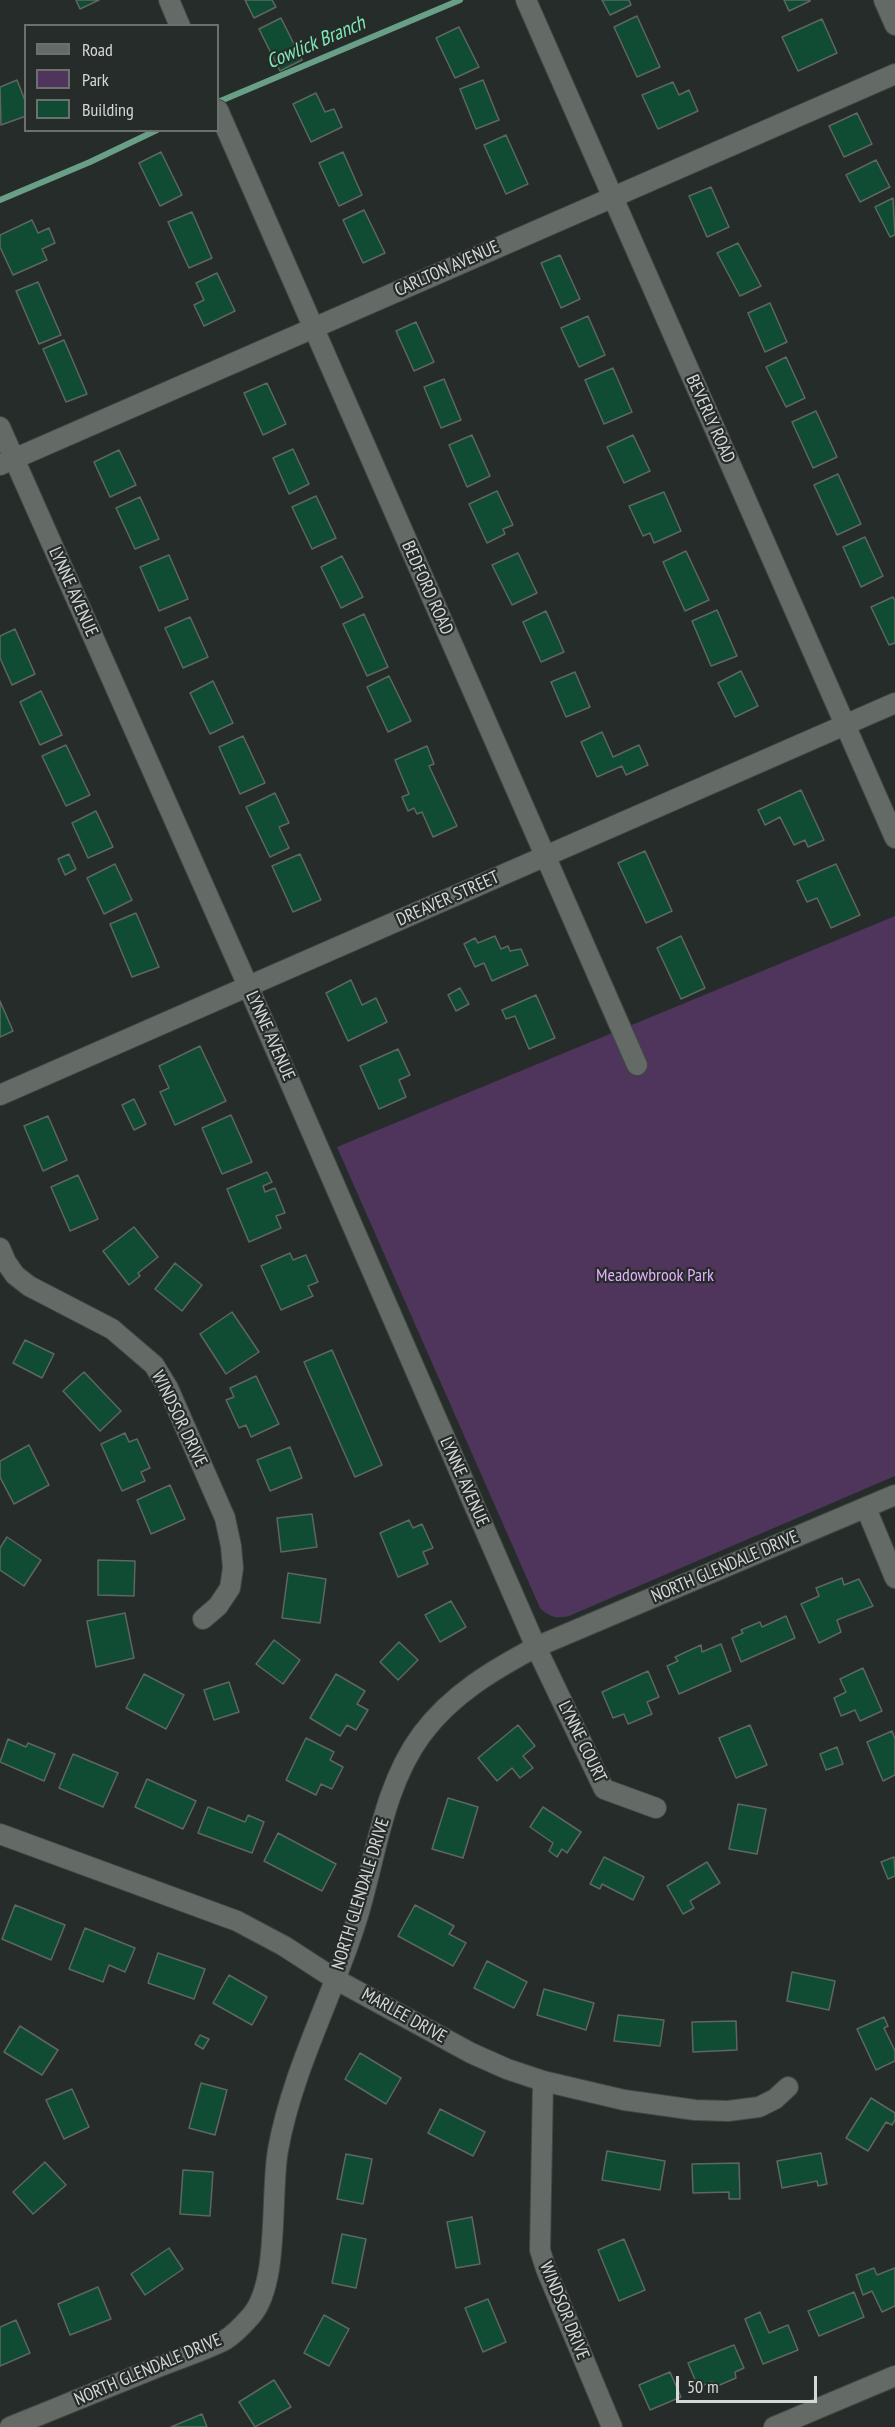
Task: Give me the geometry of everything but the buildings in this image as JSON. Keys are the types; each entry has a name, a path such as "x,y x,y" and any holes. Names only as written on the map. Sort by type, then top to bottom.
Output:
{"street":[{"path":"169,0 179,24"},
{"name":"BEVERLY ROAD","path":"526,0 895,838"},
{"path":"884,0 895,25"},
{"name":"CARLTON AVENUE","path":"7,462 895,74"},
{"name":"BEDFORD ROAD","path":"219,112 637,1065"},
{"name":"LYNNE AVENUE","path":"0,427 7,462 248,986 536,1647"},
{"name":"DREAVER STREET","path":"0,1095 895,702"},
{"name":"WINDSOR DRIVE","path":"0,1248 11,1269 29,1286 111,1329 154,1365 168,1388 225,1518 231,1546 233,1568 230,1588 218,1606 203,1619"},
{"name":"NORTH GLENDALE DRIVE","path":"10,2427 225,2340 254,2313 264,2294 268,2273 277,2152 284,2124 301,2070 356,1923 386,1813 404,1763 422,1734 440,1712 492,1670 536,1647 895,1495"},
{"path":"866,1508 895,1578"},
{"name":"LYNNE COURT","path":"536,1647 604,1789 656,1808"},
{"name":"MARLEE DRIVE","path":"0,1834 237,1921 284,1946 335,1979 471,2053 507,2069 543,2081 624,2100 695,2110 728,2111 759,2107 775,2099 788,2087"},
{"name":"WINDSOR DRIVE","path":"543,2081 540,2250 612,2427"},
{"path":"774,2427 895,2376"}],"green space":[{"name":"Meadowbrook Park","path":"895,916 895,1476 569,1616 550,1615 540,1608 337,1147"}],"waterway":[{"name":"Cowlick Branch","path":"219,102 460,0"},
{"name":"Cowlick Branch","path":"0,200 90,162 153,132"}]}
